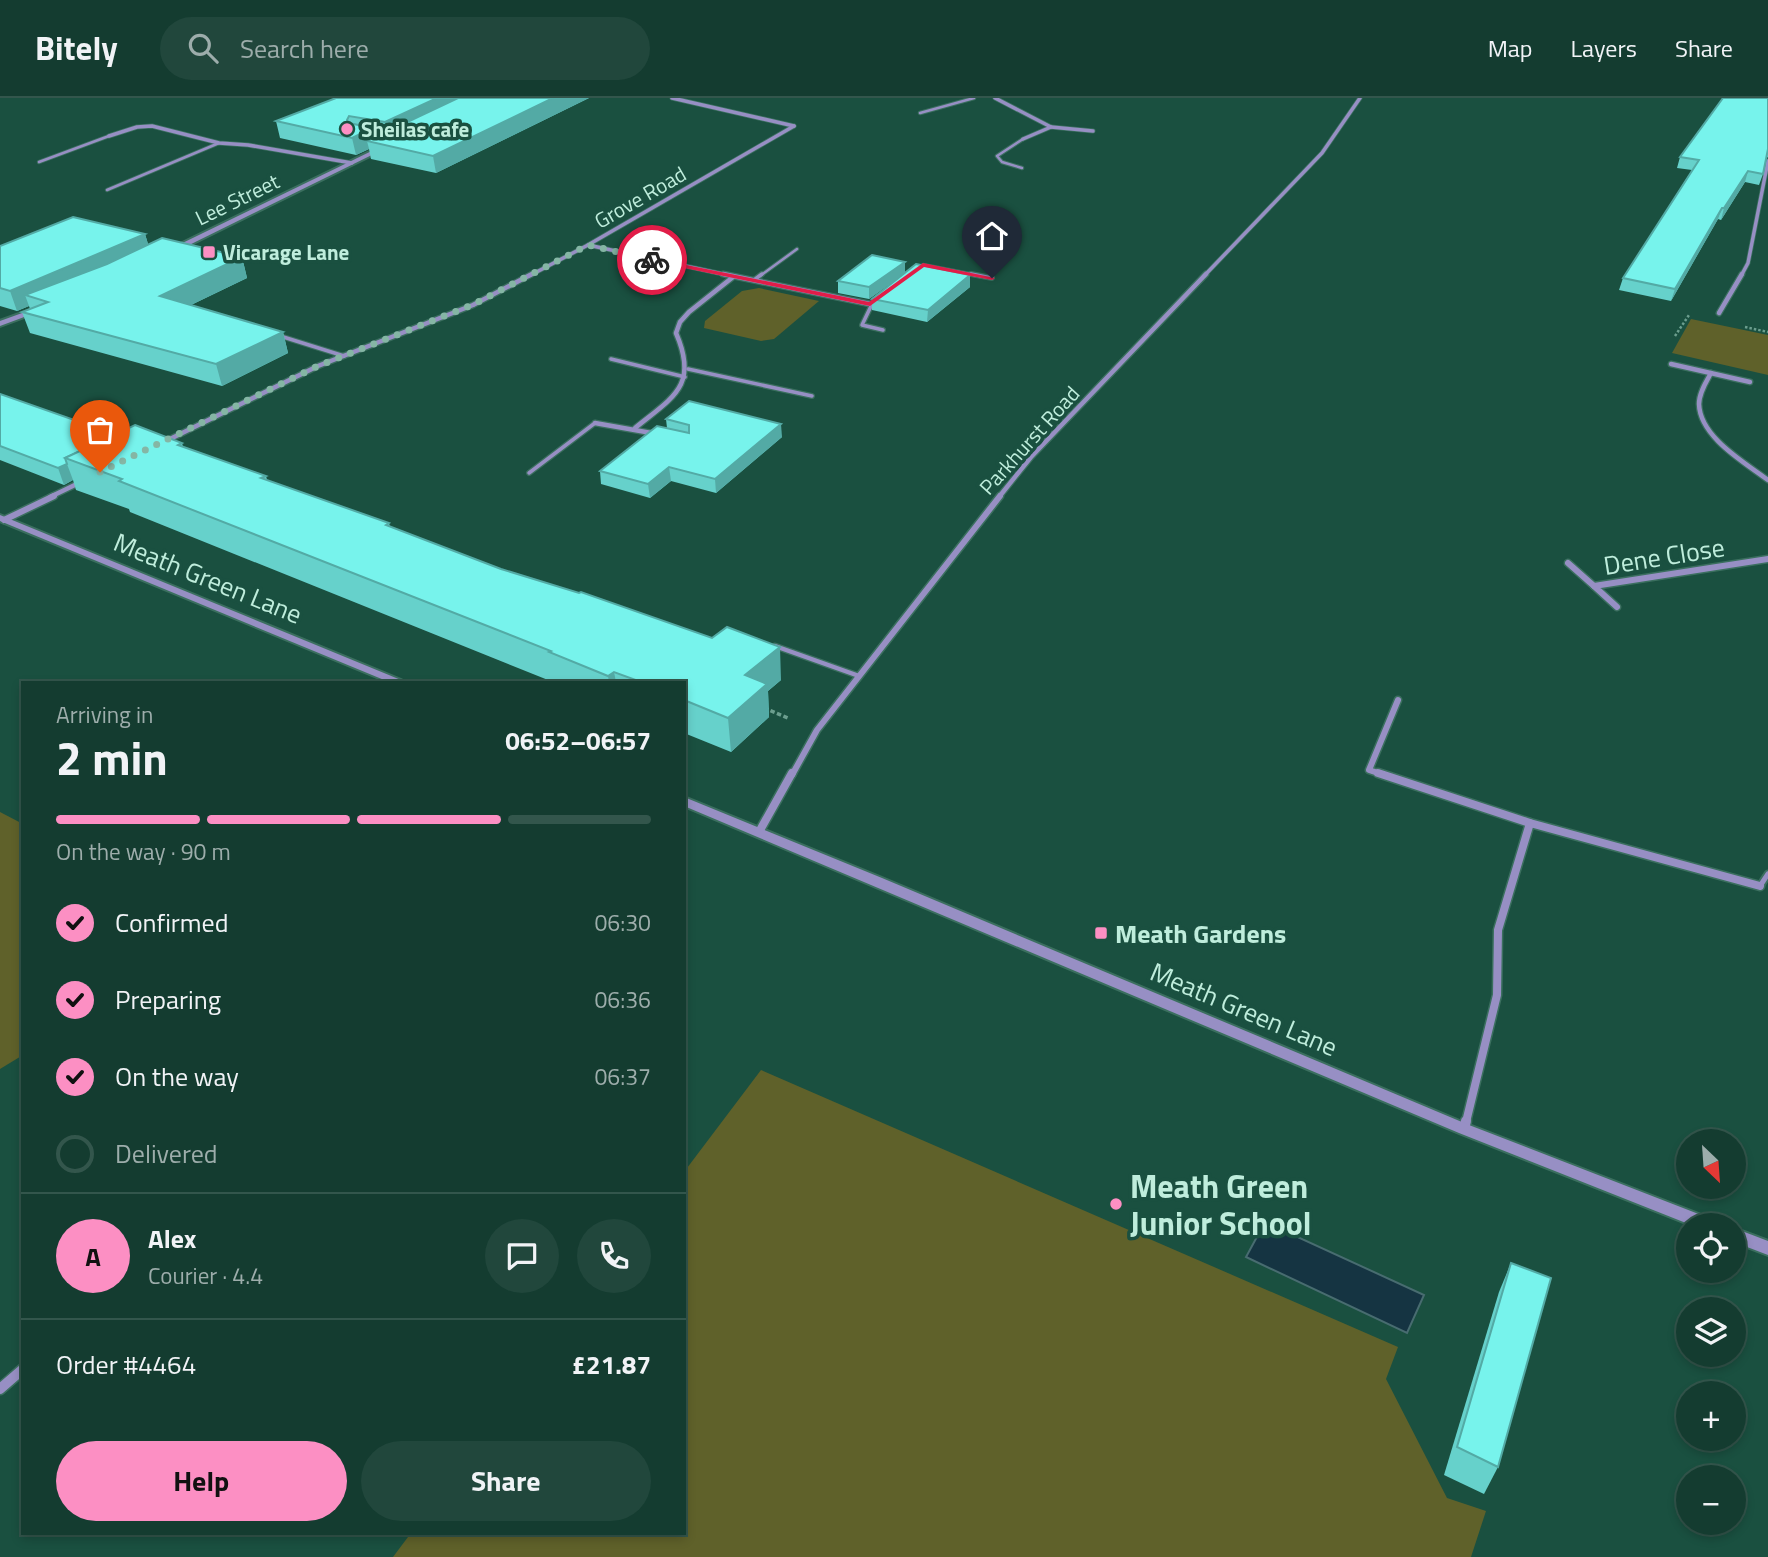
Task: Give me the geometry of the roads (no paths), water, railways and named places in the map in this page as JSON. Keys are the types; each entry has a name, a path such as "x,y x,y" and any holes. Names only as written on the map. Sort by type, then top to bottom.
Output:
{"street":[{"name":"Grove Road","path":"155,446 318,366 472,305 588,245 794,126 672,98"},
{"path":"995,98 1051,127 1093,131"},
{"name":"Parkhurst Road","path":"759,832 817,730 898,623 1031,457 1322,153 1360,98"},
{"path":"109,136 137,127 152,126 219,143 248,145 352,163"},
{"path":"1023,139 1051,127"},
{"name":"Lee Street","path":"158,257 392,144"},
{"path":"1719,313 1748,262 1768,161"},
{"path":"1758,212 1768,214"},
{"path":"588,245 870,304"},
{"path":"635,428 672,397 685,377 688,369 686,352 676,333 680,322 733,277"},
{"path":"0,324 45,308"},
{"path":"1671,364 1750,382"},
{"path":"1711,373 1699,401 1700,413 1711,432 1768,480"},
{"path":"595,423 635,428 664,436"},
{"path":"2,519 92,477"},
{"name":"Meath Green Lane","path":"2,519 395,681"},
{"name":"Dene Close","path":"1594,586 1768,559"},
{"path":"1568,563 1594,586"},
{"name":"Dene Close","path":"1594,586 1617,607"},
{"path":"1398,700 1369,770 1530,823 1760,886"},
{"name":"Meath Green Lane","path":"686,803 1464,1129 1678,1213"},
{"path":"1464,1129 1497,995 1499,930 1530,823"},
{"path":"1746,1240 1768,1248"},
{"path":"0,1388 21,1371"}],"lane":[{"path":"920,113 974,98"},
{"path":"39,162 109,136"},
{"path":"1023,139 997,156 1002,162 1023,168"},
{"path":"380,142 392,144"},
{"path":"107,190 219,143"},
{"path":"754,280 797,249"},
{"path":"912,272 923,265 992,278"},
{"path":"881,296 870,304 862,325 883,330"},
{"path":"266,331 345,356"},
{"path":"611,359 685,377"},
{"path":"688,369 812,396"},
{"path":"529,473 595,423"},
{"path":"762,641 859,676"},
{"path":"1760,886 1768,874"}],"water":[{"path":"1265,1222 1424,1295 1407,1333 1246,1257"}],"place":[{"name":"Sheilas cafe","path":"347,129"},
{"name":"Vicarage Lane","path":"209,252"},
{"name":"Meath Gardens","path":"1101,933"},
{"name":"Meath Green Junior School","path":"1116,1204"}]}
